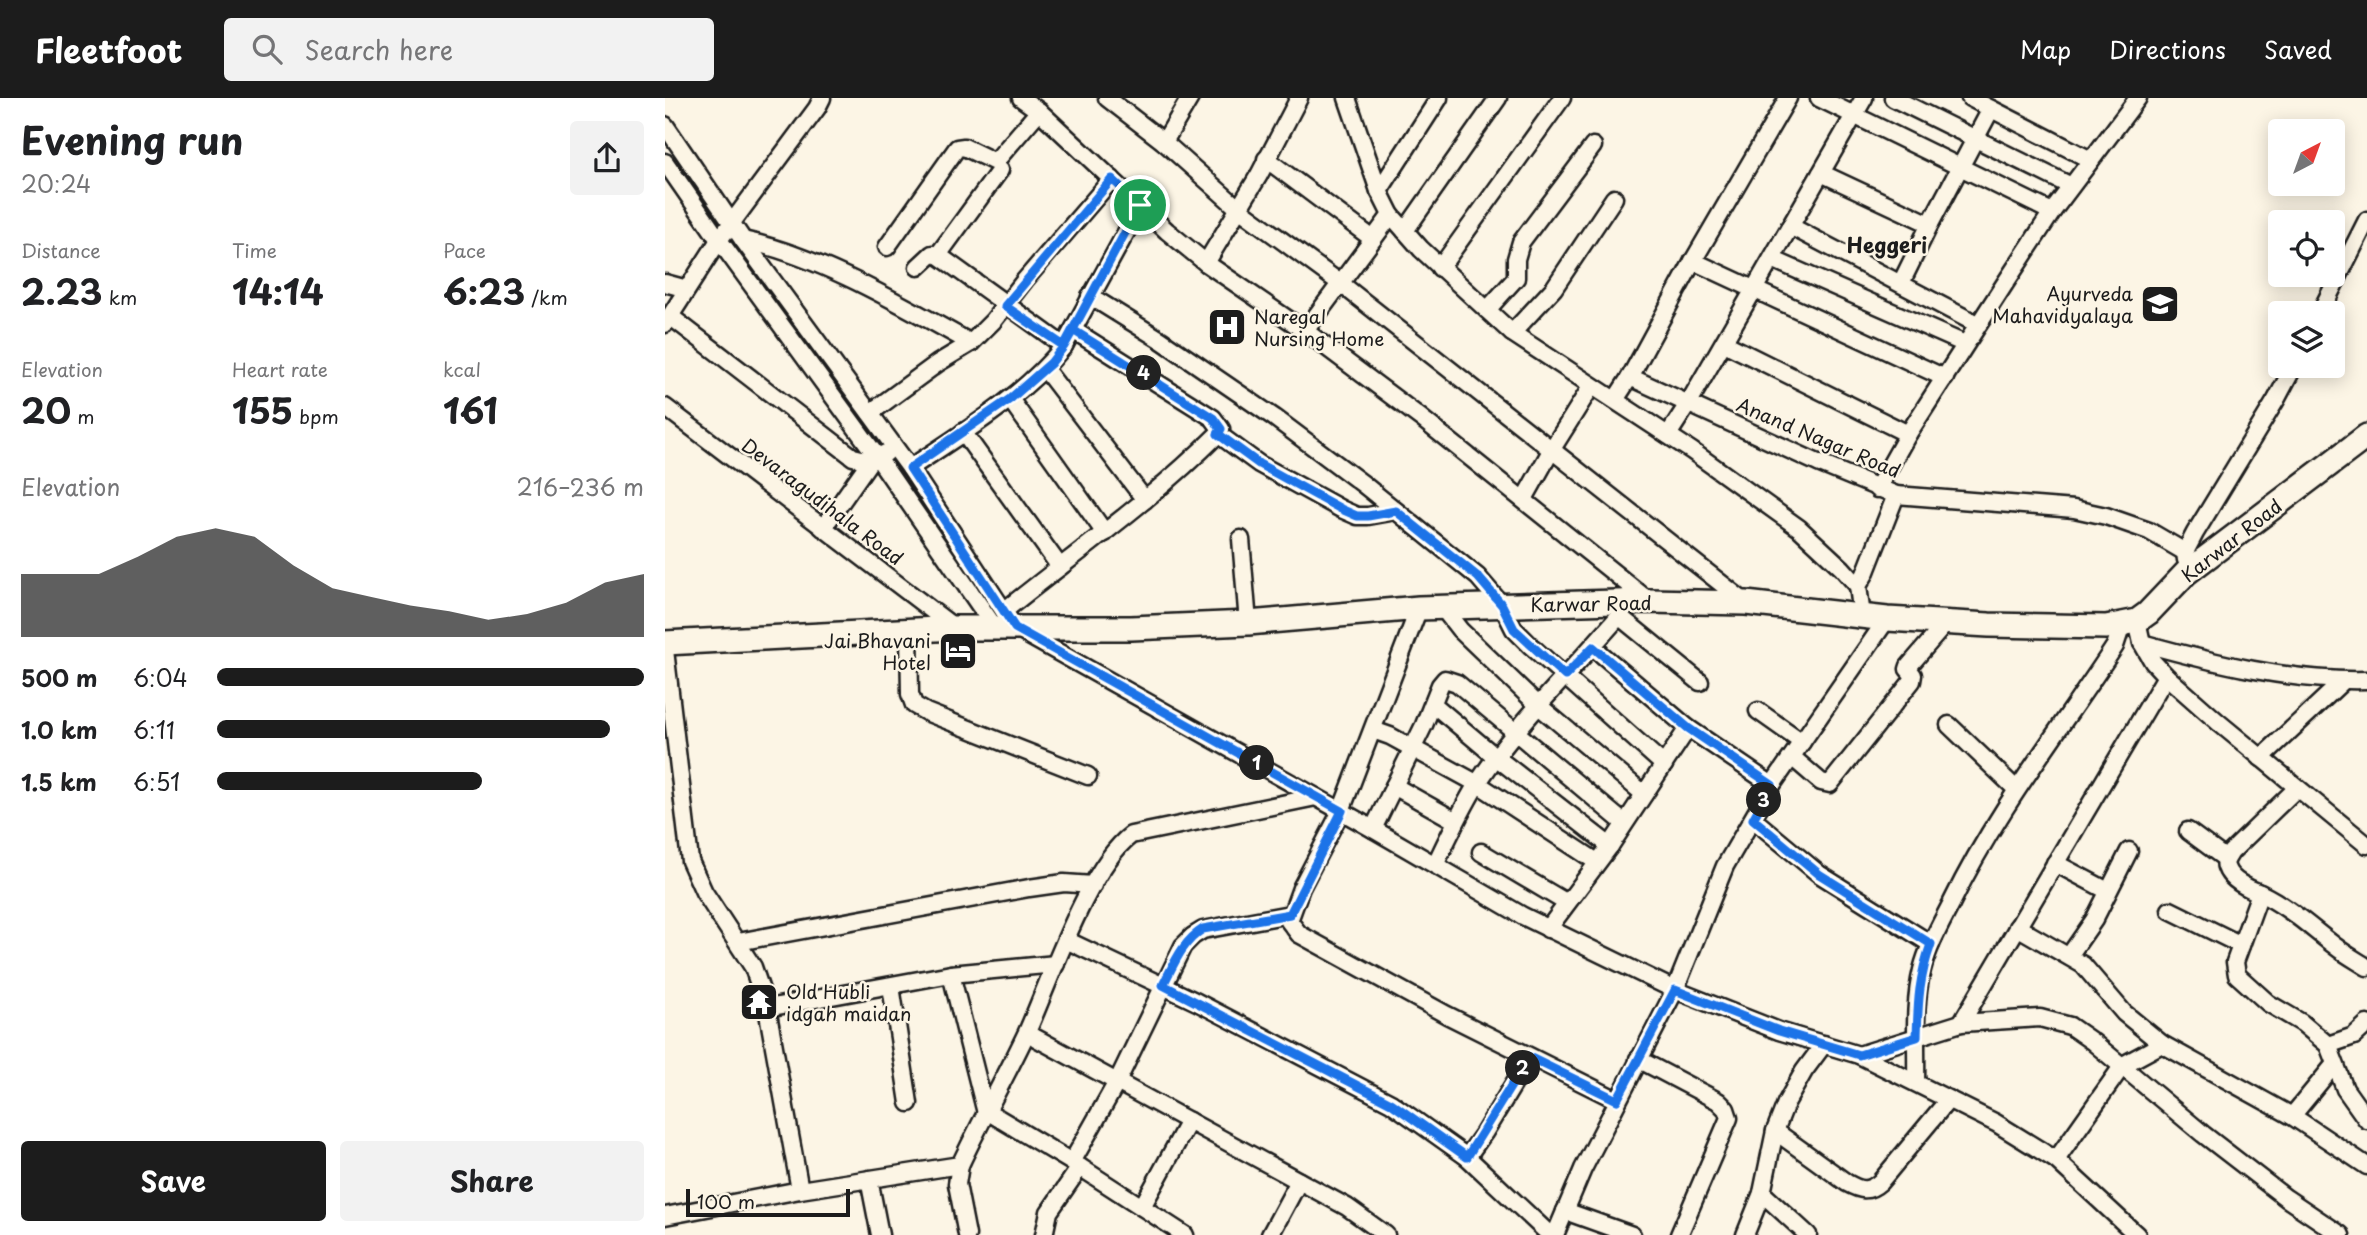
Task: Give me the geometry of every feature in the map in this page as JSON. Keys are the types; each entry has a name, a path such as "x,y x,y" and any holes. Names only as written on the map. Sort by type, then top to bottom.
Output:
{"highway":[{"name":"Karwar Road","path":"665,643 955,628 1005,622 1131,628 1248,623 1431,607 1502,605 1746,603 1887,619 2134,630 2186,563 2367,436"}],"street":[{"path":"822,98 719,240 668,320 853,457 874,460"},
{"path":"1021,98 1039,111 1167,231 1206,263 1305,331 1524,499 1632,606 1700,682"},
{"path":"1107,98 1164,142 1239,209 1340,283 1746,603"},
{"path":"1164,142 1190,98"},
{"path":"1206,263 1239,209 1299,98"},
{"path":"1347,98 1378,191 1391,215 1440,268 1512,333 1668,435 1799,528 1858,586 1863,616"},
{"path":"1378,191 1439,98"},
{"path":"1405,231 1498,98"},
{"path":"1440,268 1562,98"},
{"path":"1615,400 1788,98"},
{"path":"1819,98 2052,212"},
{"path":"1668,435 1689,404 1864,98"},
{"path":"1893,98 2071,187"},
{"path":"1970,98 2091,160"},
{"path":"1877,488 1907,434 1977,324 2052,212 2135,101 2116,98"},
{"path":"1901,283 1991,109"},
{"path":"887,247 957,148 964,147 995,162 1039,111"},
{"path":"665,125 743,240 910,468 1005,622"},
{"path":"1487,310 1516,278 1516,259 1521,242 1593,146"},
{"path":"1266,159 1373,239"},
{"path":"665,162 673,185 719,240 874,460 1005,622 1548,929 1675,990 1779,1031 1859,1055 1996,1123 2056,1160 2137,1235"},
{"path":"938,255 1000,170"},
{"path":"1821,173 1930,224"},
{"path":"870,413 938,363 971,343 993,321 1112,179"},
{"path":"1512,333 1554,288 1614,198"},
{"path":"910,468 1010,399 1045,369 1064,346 1140,205"},
{"path":"1305,331 1391,215"},
{"path":"2326,301 2367,219"},
{"path":"1790,226 1977,324"},
{"path":"743,240 781,249 880,292 971,343"},
{"path":"918,267 932,254 938,255 1005,306 1064,346"},
{"path":"1772,259 1965,344"},
{"path":"1693,261 1945,378"},
{"path":"665,283 688,289"},
{"path":"1090,296 1161,340 1275,418 1478,577 1502,605 1514,629 1664,765"},
{"path":"1005,622 1060,567 1184,468 1221,429 1213,418 1073,330"},
{"path":"1724,343 1907,434"},
{"path":"1045,369 1145,500"},
{"name":"Anand Nagar Road","path":"1630,377 1896,495 2084,511 2106,516 2149,531 2186,563"},
{"path":"2186,563 2195,533 2288,378"},
{"path":"1524,499 1591,387"},
{"path":"1010,399 1105,533"},
{"name":"Devaragudihala Road","path":"665,407 955,628"},
{"path":"963,432 1060,567"},
{"path":"1218,434 1259,464 1357,516 1396,511"},
{"path":"823,528 874,460 896,448"},
{"path":"1858,586 1870,564 1896,495"},
{"path":"1241,539 1248,623"},
{"path":"1435,866 1456,821 1497,758 1565,676 1632,606"},
{"path":"1617,1100 1447,1015 1299,934 1289,921 1290,914 1342,811 1373,730 1431,607 1460,630 1539,706 1644,794"},
{"path":"1555,1235 1583,1169 1675,990 1725,866 1772,785 1887,619"},
{"path":"1792,757 1821,782 1830,784 1912,681 1913,675 1908,669 1909,666 1946,623"},
{"path":"909,630 910,694 914,705 1088,776"},
{"path":"2134,630 2153,662 2166,676 2367,845"},
{"path":"2134,630 2190,656 2290,675 2343,681 2367,680"},
{"path":"1916,1082 1918,992 1922,968 1931,944 1963,878 2017,789 2115,646 2134,630"},
{"path":"1593,647 1688,728 1772,785"},
{"path":"665,650 690,861 704,892 753,967 767,1008 800,1190"},
{"path":"1961,1023 2166,676"},
{"path":"1373,829 1442,681 1450,679 1624,823"},
{"path":"2261,758 2343,681"},
{"path":"1433,704 1610,846"},
{"path":"1758,711 1802,742"},
{"path":"1949,725 2017,789"},
{"path":"1548,929 1610,846 1688,728"},
{"path":"1373,730 1413,747 1478,784 1597,862"},
{"path":"1394,786 1456,821"},
{"path":"2297,788 2226,859 2226,867 2231,875 2248,888 2299,916 2336,947 2367,967"},
{"path":"967,1235 957,1184 960,1165 991,1115 1066,940 1093,885 1121,843 1131,835 1316,797"},
{"path":"1753,819 1819,874 1931,944"},
{"path":"2188,831 2226,859"},
{"path":"2069,956 2094,920 2129,851"},
{"path":"1482,852 1567,902"},
{"path":"2055,863 2108,891"},
{"path":"730,930 1064,883 1093,885"},
{"path":"2260,893 2235,962 2237,975 2268,1003 2302,1023 2328,1045 2345,1089 2367,1120"},
{"path":"2170,910 2241,945"},
{"path":"1044,1235 1049,1212 1076,1164 1183,946 1203,929 1290,914"},
{"path":"2017,928 2083,965 2124,1013 2162,1044 2292,1116 2367,1166"},
{"path":"1066,940 1163,985 1391,1103 1467,1157 1550,1235"},
{"path":"767,1008 951,974 1056,964"},
{"path":"951,974 991,1115 1076,1164 1185,1235"},
{"path":"891,986 909,1103"},
{"path":"1859,1055 1961,1023 2040,1018 2052,1020 2070,1027 2123,1065 2214,1142 2286,1198 2341,1235"},
{"path":"2328,1045 2361,1041 2367,1024"},
{"path":"1036,1038 1347,1207 1386,1235"},
{"path":"1745,1235 1762,1193 1775,1131 1786,1102 1824,1044"},
{"path":"2056,1160 2123,1065 2162,1044"},
{"path":"1467,1157 1529,1057"},
{"path":"1638,1059 1718,1101 1726,1109 1729,1118 1679,1235"},
{"path":"2292,1116 2334,1065"},
{"path":"1775,1131 1847,1183 1860,1190 1868,1190 1880,1182 1949,1099"},
{"path":"1142,1207 1189,1121"},
{"path":"665,1216 800,1190 960,1165"},
{"path":"869,1179 880,1235"},
{"path":"1269,1235 1299,1181"},
{"path":"1762,1193 1808,1235"},
{"path":"1565,1211 1632,1235"}],"place":[{"name":"Ayurveda Mahavidyalaya","path":"2160,304"},
{"name":"Naregal Nursing Home","path":"1227,327"},
{"name":"Jai Bhavani Hotel","path":"958,651"},
{"name":"Old Hubli idgah maidan","path":"759,1002"}],"district":[{"name":"Heggeri","path":"1887,244"}],"route":[{"path":"1140,205 1064,346 1051,363 1010,399 910,468 1015,628 1342,811 1290,914 1203,929 1183,946 1163,985 1391,1103 1467,1157 1529,1057 1617,1100 1675,990 1779,1031 1859,1055 1917,1037 1918,992 1922,968 1931,944 1819,874 1753,819 1772,785 1688,728 1593,647 1565,676 1514,629 1502,605 1478,577 1396,511 1357,516 1341,509 1259,464 1218,434 1221,429 1213,418 1123,360 1073,330 1064,346 1005,306 1112,179 1140,205"}]}
